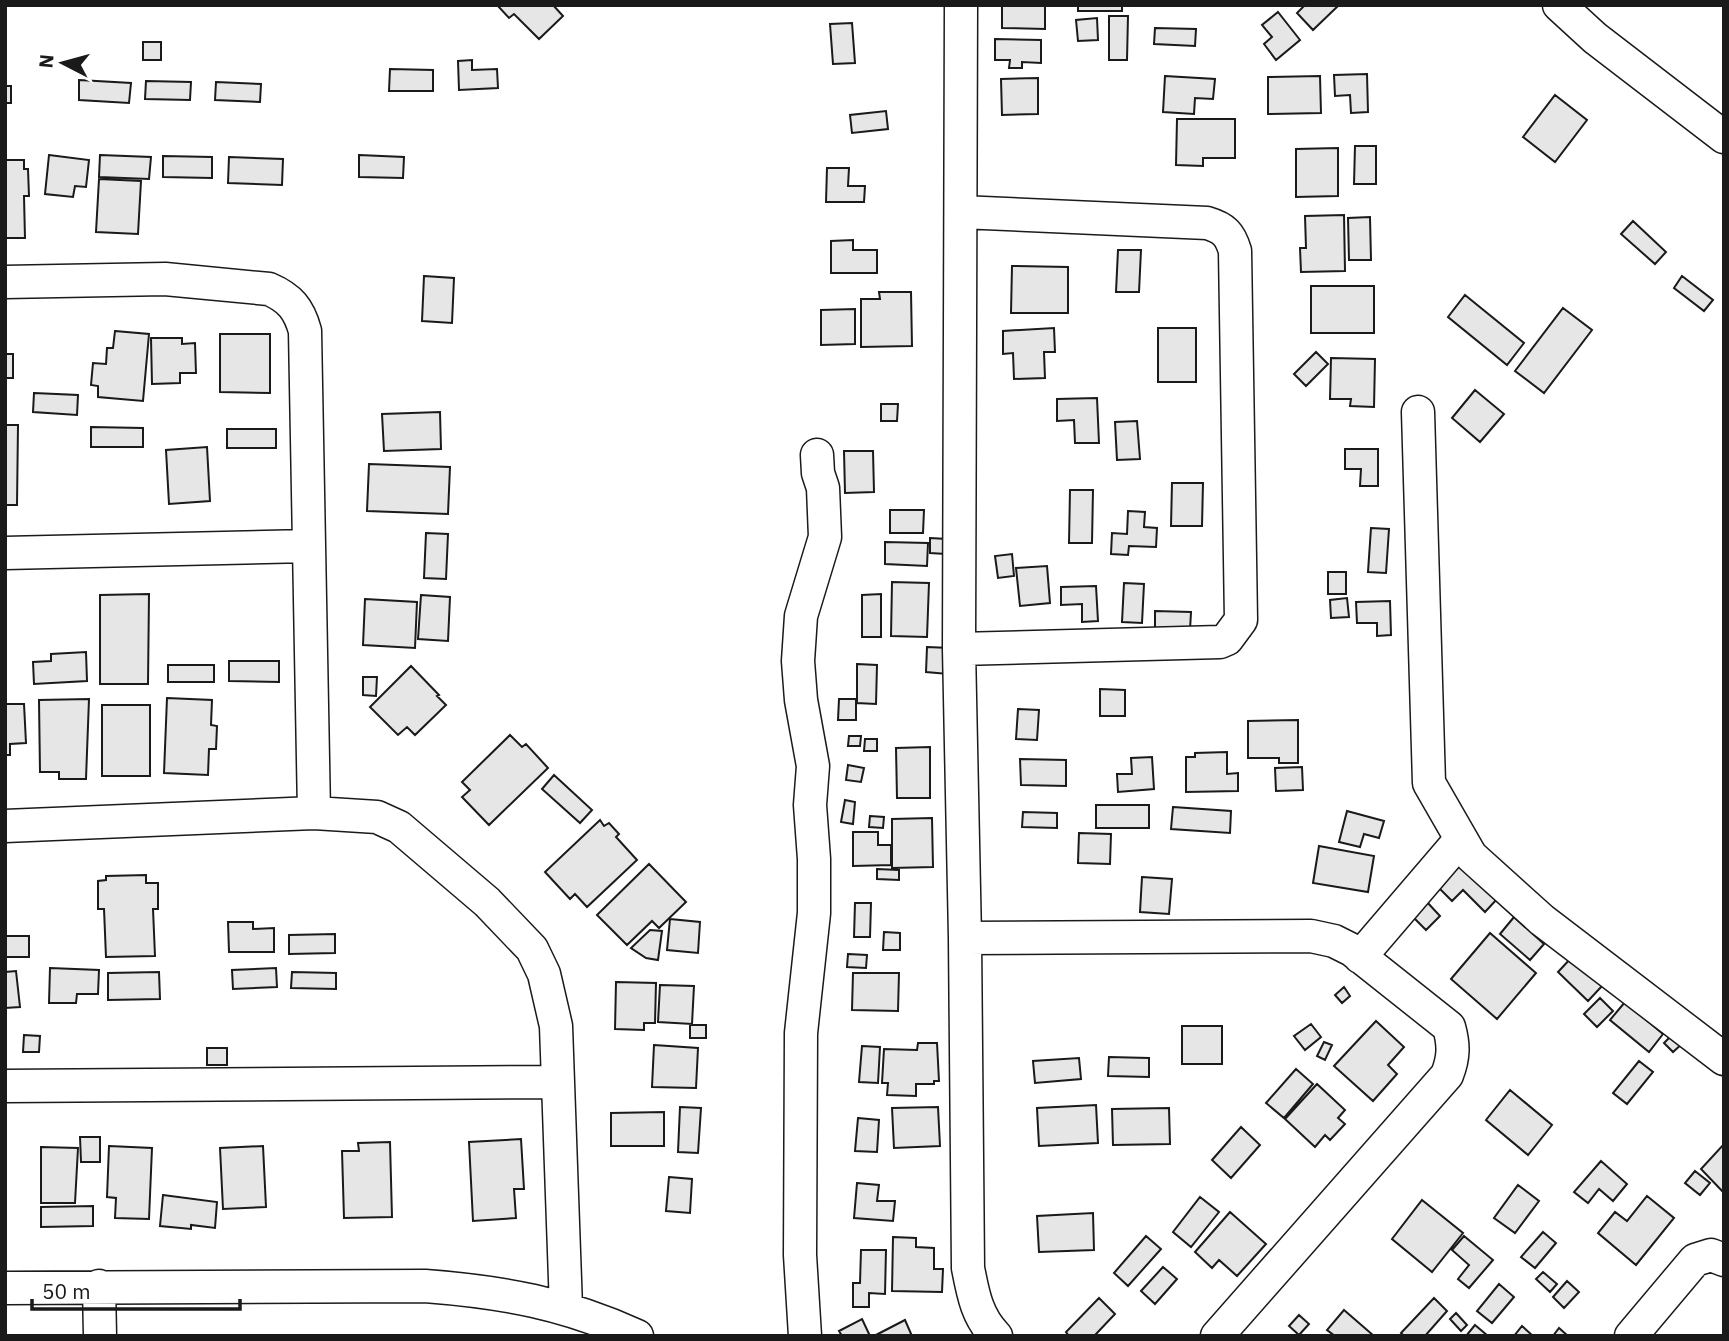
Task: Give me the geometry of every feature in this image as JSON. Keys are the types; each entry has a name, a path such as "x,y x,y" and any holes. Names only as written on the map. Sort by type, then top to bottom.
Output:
{"street":[{"path":"961,5 959,649 968,1268 973,1297 980,1315 996,1336"},
{"path":"1559,5 1595,38 1724,137"},
{"path":"959,649 1220,642 1227,639 1241,620 1235,251 1231,236 1220,227 1207,223 961,212"},
{"path":"5,282 165,279 270,289 284,296 301,316 305,331 314,813"},
{"path":"1418,412 1429,783 1471,856 1542,920 1724,1059"},
{"path":"805,1336 800,1255 801,1033 814,913 814,859 810,805 813,766 801,700 798,661 800,616 825,537 823,488 817,455"},
{"path":"5,553 308,546"},
{"path":"5,826 314,813 377,817 399,827 487,902 532,949 544,974 554,1016 566,1308"},
{"path":"1360,957 1461,839"},
{"path":"965,938 1311,936 1335,942 1360,957 1449,1027 1453,1041 1453,1058 1447,1074 1217,1336"},
{"path":"5,1086 558,1082"},
{"path":"1631,1336 1695,1260 1711,1255 1724,1260"},
{"path":"99,1286 100,1336"},
{"path":"5,1288 425,1286 503,1293 566,1308 637,1336"}],"building":[{"path":"497,5 553,5 563,16 539,39 514,14 509,18"},
{"path":"1002,5 1045,5 1045,29 1002,28"},
{"path":"1078,5 1122,5 1122,11 1078,11"},
{"path":"1305,5 1339,5 1313,30 1297,13"},
{"path":"1278,12 1300,40 1276,60 1264,44 1272,37 1262,25"},
{"path":"1109,16 1128,16 1127,60 1109,60"},
{"path":"1097,18 1098,40 1078,41 1076,20"},
{"path":"852,23 855,63 833,64 830,24"},
{"path":"1155,28 1196,29 1195,46 1154,44"},
{"path":"995,39 1041,40 1041,63 1022,62 1022,68 1009,68 1010,60 995,60"},
{"path":"143,42 161,42 161,60 143,60"},
{"path":"472,60 472,70 497,69 498,88 459,90 458,61"},
{"path":"390,69 433,70 433,91 389,91"},
{"path":"1367,74 1368,112 1351,113 1350,95 1335,96 1334,75"},
{"path":"1165,76 1215,79 1213,99 1195,98 1194,114 1163,112"},
{"path":"1320,76 1321,113 1268,114 1268,77"},
{"path":"1038,78 1038,114 1002,115 1001,79"},
{"path":"79,80 131,83 129,103 79,100"},
{"path":"146,81 191,82 190,100 145,99"},
{"path":"216,82 261,84 260,102 215,100"},
{"path":"5,86 11,86 11,103 5,103"},
{"path":"1555,95 1587,120 1555,162 1523,137"},
{"path":"886,111 888,129 852,133 850,115"},
{"path":"1177,119 1235,119 1235,158 1203,158 1203,166 1176,165"},
{"path":"1355,146 1376,146 1376,184 1354,184"},
{"path":"1338,148 1338,196 1296,197 1296,149"},
{"path":"49,155 89,160 86,187 75,186 73,197 45,194"},
{"path":"100,155 151,157 149,179 99,177"},
{"path":"359,155 404,157 403,178 359,177"},
{"path":"163,156 212,157 212,178 163,177"},
{"path":"229,157 283,159 282,185 228,183"},
{"path":"5,160 24,160 24,169 28,169 29,196 24,196 25,238 5,238"},
{"path":"827,168 849,168 848,186 865,186 864,202 826,202"},
{"path":"99,179 141,181 138,234 96,232"},
{"path":"1344,215 1345,271 1301,272 1300,248 1306,248 1305,216"},
{"path":"1370,217 1371,260 1349,260 1348,218"},
{"path":"1633,221 1666,252 1655,264 1621,234"},
{"path":"853,240 853,250 877,250 877,273 831,273 831,241"},
{"path":"1118,250 1141,250 1139,292 1116,292"},
{"path":"1012,266 1068,267 1068,313 1011,313"},
{"path":"424,276 454,278 452,323 422,321"},
{"path":"1682,276 1713,300 1704,311 1674,288"},
{"path":"1311,286 1374,286 1374,333 1311,333"},
{"path":"879,292 911,292 912,346 861,347 861,299 880,299"},
{"path":"1465,295 1524,343 1507,365 1448,317"},
{"path":"1563,308 1592,330 1544,393 1515,371"},
{"path":"855,309 855,344 821,345 821,310"},
{"path":"1054,328 1055,352 1044,352 1045,378 1014,379 1013,353 1003,354 1003,331"},
{"path":"1158,328 1196,328 1196,382 1158,382"},
{"path":"115,331 149,334 143,401 98,397 98,386 91,385 93,363 106,364 107,348 113,348"},
{"path":"220,334 270,334 270,393 220,392"},
{"path":"151,338 182,338 182,344 195,343 196,373 180,373 180,383 152,384"},
{"path":"1316,352 1328,364 1306,386 1294,374"},
{"path":"5,354 13,354 13,378 5,378"},
{"path":"1331,358 1375,359 1374,407 1350,406 1351,399 1330,399"},
{"path":"1475,390 1504,414 1480,442 1452,418"},
{"path":"34,393 78,395 77,415 33,412"},
{"path":"1097,398 1099,443 1075,443 1074,420 1057,421 1057,399"},
{"path":"881,404 898,404 897,421 881,421"},
{"path":"440,412 441,449 384,451 382,414"},
{"path":"1137,421 1140,459 1117,460 1115,422"},
{"path":"5,425 18,425 17,505 5,505"},
{"path":"91,427 143,428 143,447 91,447"},
{"path":"227,429 276,429 276,448 227,448"},
{"path":"207,447 210,501 169,504 166,450"},
{"path":"1345,449 1378,449 1378,486 1360,486 1361,469 1345,469"},
{"path":"844,451 873,451 874,492 845,493"},
{"path":"369,464 450,467 448,514 367,511"},
{"path":"1172,483 1203,483 1202,526 1171,526"},
{"path":"1070,490 1093,490 1092,543 1069,543"},
{"path":"890,510 924,510 923,533 890,533"},
{"path":"1128,511 1145,512 1144,527 1157,528 1156,547 1129,546 1128,555 1111,554 1112,533 1127,534"},
{"path":"1371,528 1389,529 1386,573 1368,572"},
{"path":"426,533 448,534 446,579 424,578"},
{"path":"930,538 947,539 946,554 930,553"},
{"path":"885,542 928,543 927,566 885,564"},
{"path":"1012,554 1014,576 998,578 995,556"},
{"path":"1047,566 1050,603 1020,606 1016,568"},
{"path":"1328,572 1346,572 1346,594 1328,594"},
{"path":"892,582 929,583 927,637 891,636"},
{"path":"1124,583 1144,584 1142,623 1122,622"},
{"path":"1096,586 1098,621 1082,622 1082,604 1061,605 1061,587"},
{"path":"149,594 148,684 100,684 100,595"},
{"path":"881,594 881,637 862,637 862,595"},
{"path":"421,595 450,597 448,641 418,639"},
{"path":"1347,598 1349,617 1331,618 1330,600"},
{"path":"365,599 417,602 415,648 363,645"},
{"path":"1390,601 1391,635 1377,636 1377,623 1357,623 1356,602"},
{"path":"1155,611 1191,612 1190,630 1155,630"},
{"path":"927,647 950,648 948,674 926,672"},
{"path":"86,652 87,681 34,684 33,662 51,661 51,654"},
{"path":"229,661 279,661 279,682 229,681"},
{"path":"857,664 877,665 876,704 857,703"},
{"path":"168,665 214,665 214,682 168,682"},
{"path":"411,666 446,705 415,735 407,727 398,735 370,707"},
{"path":"363,677 377,677 376,696 363,695"},
{"path":"1100,689 1125,690 1125,716 1100,716"},
{"path":"167,698 212,700 211,725 217,726 216,749 209,749 208,775 164,773"},
{"path":"89,699 86,779 59,779 59,772 40,772 39,700"},
{"path":"839,699 856,699 856,720 838,720"},
{"path":"5,704 24,704 26,743 10,744 10,755 5,755"},
{"path":"102,705 150,705 150,776 102,776"},
{"path":"1018,709 1039,710 1037,740 1016,739"},
{"path":"1298,720 1298,763 1279,763 1279,758 1248,758 1248,721"},
{"path":"510,735 522,747 526,744 548,768 489,825 462,797 470,790 462,782"},
{"path":"849,736 861,736 860,746 848,746"},
{"path":"865,739 877,739 877,751 864,751"},
{"path":"930,747 930,798 897,798 896,748"},
{"path":"1227,752 1227,774 1238,773 1238,791 1186,792 1186,757 1195,757 1195,753"},
{"path":"1152,757 1154,789 1118,792 1117,774 1132,774 1131,758"},
{"path":"1020,759 1066,760 1066,786 1021,785"},
{"path":"848,765 864,768 861,782 846,780"},
{"path":"1302,767 1303,790 1276,791 1275,768"},
{"path":"554,775 592,810 580,823 542,789"},
{"path":"845,800 855,802 853,824 841,822"},
{"path":"1096,805 1149,805 1149,828 1096,828"},
{"path":"1173,807 1231,811 1230,833 1171,829"},
{"path":"1347,811 1384,821 1379,838 1364,834 1360,847 1339,842"},
{"path":"1023,812 1057,813 1057,828 1022,827"},
{"path":"870,816 884,817 883,828 869,827"},
{"path":"932,818 933,867 892,868 892,819"},
{"path":"600,820 604,826 609,823 619,834 616,837 637,860 587,907 575,894 570,899 545,872"},
{"path":"853,832 878,832 878,845 891,845 891,865 853,866"},
{"path":"1079,833 1111,834 1110,864 1078,863"},
{"path":"1319,846 1374,856 1368,892 1313,883"},
{"path":"1460,861 1498,898 1485,912 1463,890 1452,901 1437,886"},
{"path":"649,864 686,902 659,928 652,921 627,945 597,915"},
{"path":"877,869 899,870 899,880 877,879"},
{"path":"146,875 146,883 158,883 158,909 153,909 155,956 106,957 104,909 98,909 98,881 106,880 106,876"},
{"path":"1142,877 1172,879 1169,914 1140,912"},
{"path":"1426,901 1440,916 1426,930 1411,915"},
{"path":"855,903 871,903 870,937 854,937"},
{"path":"1514,917 1544,944 1530,960 1500,934"},
{"path":"670,919 700,922 698,953 667,950"},
{"path":"228,922 253,922 253,929 274,928 274,952 229,952"},
{"path":"650,930 662,931 658,960 646,958 631,948"},
{"path":"884,932 900,933 900,950 883,950"},
{"path":"1490,933 1536,973 1497,1019 1451,979"},
{"path":"335,934 335,953 289,954 289,935"},
{"path":"5,936 29,936 29,957 5,957"},
{"path":"848,954 867,955 866,968 847,967"},
{"path":"1572,957 1602,986 1588,1001 1558,972"},
{"path":"50,968 99,970 98,994 77,994 76,1003 49,1003"},
{"path":"276,968 277,987 233,989 232,970"},
{"path":"16,971 20,1007 5,1008 5,972"},
{"path":"159,972 160,999 108,1000 108,973"},
{"path":"292,972 336,973 336,989 291,988"},
{"path":"853,973 899,973 898,1011 852,1010"},
{"path":"616,982 656,983 655,1023 644,1023 644,1030 615,1029"},
{"path":"660,985 694,986 692,1024 658,1022"},
{"path":"1344,987 1350,996 1342,1003 1335,995"},
{"path":"1600,998 1613,1011 1597,1027 1584,1014"},
{"path":"1625,1002 1663,1034 1649,1052 1610,1020"},
{"path":"1376,1021 1404,1047 1388,1065 1397,1074 1373,1101 1334,1066"},
{"path":"1311,1024 1321,1037 1305,1050 1294,1036"},
{"path":"690,1025 706,1025 706,1038 690,1038"},
{"path":"1182,1026 1222,1026 1222,1064 1182,1064"},
{"path":"1674,1033 1683,1043 1673,1052 1664,1043"},
{"path":"24,1035 40,1036 39,1052 23,1052"},
{"path":"1324,1042 1332,1045 1325,1060 1317,1056"},
{"path":"918,1043 937,1043 939,1081 934,1081 934,1084 916,1084 916,1096 887,1095 888,1083 882,1083 884,1049 917,1050"},
{"path":"654,1045 698,1048 696,1088 652,1087"},
{"path":"862,1046 880,1047 878,1083 859,1082"},
{"path":"207,1048 227,1048 227,1065 207,1065"},
{"path":"1109,1057 1149,1058 1149,1077 1108,1076"},
{"path":"1079,1058 1081,1079 1035,1083 1033,1061"},
{"path":"1639,1061 1653,1072 1627,1104 1613,1093"},
{"path":"1296,1069 1313,1084 1284,1118 1266,1103"},
{"path":"1317,1084 1345,1110 1338,1118 1345,1124 1330,1140 1325,1135 1315,1147 1285,1119"},
{"path":"1510,1090 1552,1125 1528,1155 1486,1120"},
{"path":"1096,1105 1098,1143 1039,1146 1037,1108"},
{"path":"680,1107 701,1108 698,1153 678,1152"},
{"path":"938,1107 940,1146 894,1148 892,1108"},
{"path":"1169,1108 1170,1144 1113,1145 1112,1109"},
{"path":"664,1112 664,1146 611,1146 611,1113"},
{"path":"858,1118 879,1120 877,1152 855,1151"},
{"path":"1241,1127 1260,1145 1231,1178 1212,1160"},
{"path":"80,1137 100,1137 100,1162 81,1162"},
{"path":"521,1139 524,1189 514,1189 516,1218 473,1221 469,1142"},
{"path":"390,1142 392,1217 344,1218 342,1151 359,1151 358,1143"},
{"path":"1724,1144 1724,1193 1701,1169"},
{"path":"109,1146 152,1148 149,1219 115,1218 116,1198 107,1197"},
{"path":"263,1146 266,1207 223,1209 220,1148"},
{"path":"41,1147 78,1148 75,1203 41,1203"},
{"path":"1601,1161 1627,1184 1613,1201 1599,1189 1588,1203 1574,1192"},
{"path":"1695,1171 1710,1183 1700,1195 1685,1183"},
{"path":"669,1177 692,1179 690,1213 666,1211"},
{"path":"857,1183 879,1185 877,1201 895,1201 893,1221 854,1218"},
{"path":"1518,1185 1539,1201 1515,1233 1494,1218"},
{"path":"163,1195 217,1202 215,1228 191,1225 191,1229 160,1226"},
{"path":"1647,1196 1674,1218 1636,1265 1598,1233 1615,1212 1627,1221"},
{"path":"1200,1197 1219,1212 1191,1247 1173,1232"},
{"path":"1422,1200 1463,1233 1432,1272 1392,1239"},
{"path":"93,1206 93,1226 41,1227 41,1207"},
{"path":"1230,1212 1266,1244 1237,1276 1219,1260 1212,1268 1195,1252"},
{"path":"1093,1213 1094,1250 1039,1252 1037,1216"},
{"path":"1543,1232 1556,1243 1535,1268 1521,1257"},
{"path":"1146,1236 1161,1249 1128,1286 1114,1273"},
{"path":"1464,1236 1493,1260 1469,1288 1458,1279 1469,1265 1452,1250"},
{"path":"893,1237 916,1238 916,1247 934,1248 934,1269 943,1269 942,1292 892,1291"},
{"path":"861,1250 886,1250 885,1294 869,1293 869,1307 853,1307 853,1283 860,1283"},
{"path":"1163,1267 1177,1279 1155,1304 1141,1291"},
{"path":"1543,1272 1557,1284 1550,1292 1536,1279"},
{"path":"1567,1281 1579,1292 1564,1308 1553,1297"},
{"path":"1499,1284 1514,1297 1492,1323 1477,1311"},
{"path":"1099,1298 1115,1314 1096,1334 1098,1336 1069,1336 1066,1332"},
{"path":"1434,1298 1447,1311 1425,1336 1404,1336 1401,1333"},
{"path":"1344,1310 1374,1336 1335,1336 1327,1330"},
{"path":"1456,1313 1467,1325 1461,1331 1450,1319"},
{"path":"1299,1315 1309,1324 1299,1335 1289,1326"},
{"path":"862,1319 870,1336 842,1336 839,1331"},
{"path":"905,1320 912,1336 874,1336"},
{"path":"1475,1325 1488,1336 1466,1336"},
{"path":"1522,1326 1533,1336 1514,1336"},
{"path":"1559,1328 1568,1336 1553,1336"}]}
